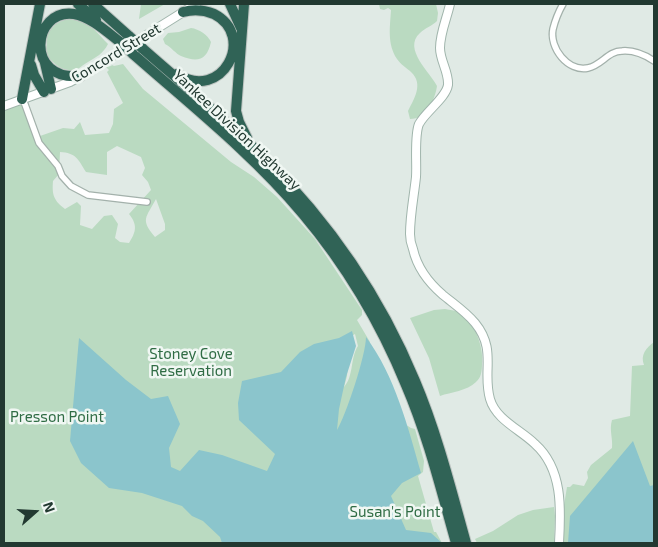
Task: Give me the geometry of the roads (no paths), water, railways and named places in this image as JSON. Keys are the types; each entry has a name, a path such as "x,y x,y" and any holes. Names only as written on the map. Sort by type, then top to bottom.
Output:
{"highway":[{"path":"22,99 40,4"},
{"name":"Yankee Division Highway","path":"78,4 248,142 292,186 327,228 370,290 393,332 426,409 466,543"},
{"name":"Yankee Division Highway","path":"93,4 124,41"},
{"path":"138,51 185,78 198,81 211,79 226,68 232,56 233,39 215,4"},
{"path":"230,4 242,31"},
{"path":"244,4 236,106 239,122 248,138 292,186"},
{"path":"183,12 192,10 205,11 217,16 224,22"},
{"path":"47,90 45,62 40,47 42,34 51,21 64,14 76,15 124,41"},
{"name":"Yankee Division Highway","path":"138,51 268,176 303,214 351,280 371,312 406,386 429,448 456,543"},
{"path":"30,59 34,75 47,90"},
{"path":"45,62 51,70 64,76 81,76"}],"street":[{"name":"Concord Street","path":"4,106 81,76 196,4"},
{"path":"450,4 440,48 448,79 447,89 423,119 417,132 416,177 410,233 413,251 418,266 435,287 468,315 481,332 488,352 489,393 490,400 495,409 515,429 535,444 548,462 560,492 559,543"},
{"path":"563,4 553,30 553,42 569,65 578,69 589,68 598,64 609,54 622,50 642,54 654,61"},
{"path":"22,99 39,143 58,166 62,176 71,186 88,195 147,202"}],"water":[{"path":"352,331 356,346 346,377 339,409 337,430 355,385 363,357 366,337 385,368 400,402 421,473 402,483 391,496 406,530 431,533 442,543 222,543 220,537 203,521 192,516 182,506 142,493 109,488 81,463 70,441 79,338 126,380 151,399 168,396 180,424 169,448 171,467 180,471 199,450 222,455 267,471 275,454 239,420 238,403 242,381 281,372 300,352 314,344 339,338"},
{"path":"633,441 650,486 654,485 654,543 568,543 570,516"}],"park label":[{"name":"Stoney Cove Reservation","path":"191,362"},
{"name":"Presson Point","path":"57,417"},
{"name":"Susan's Point","path":"395,512"}]}
